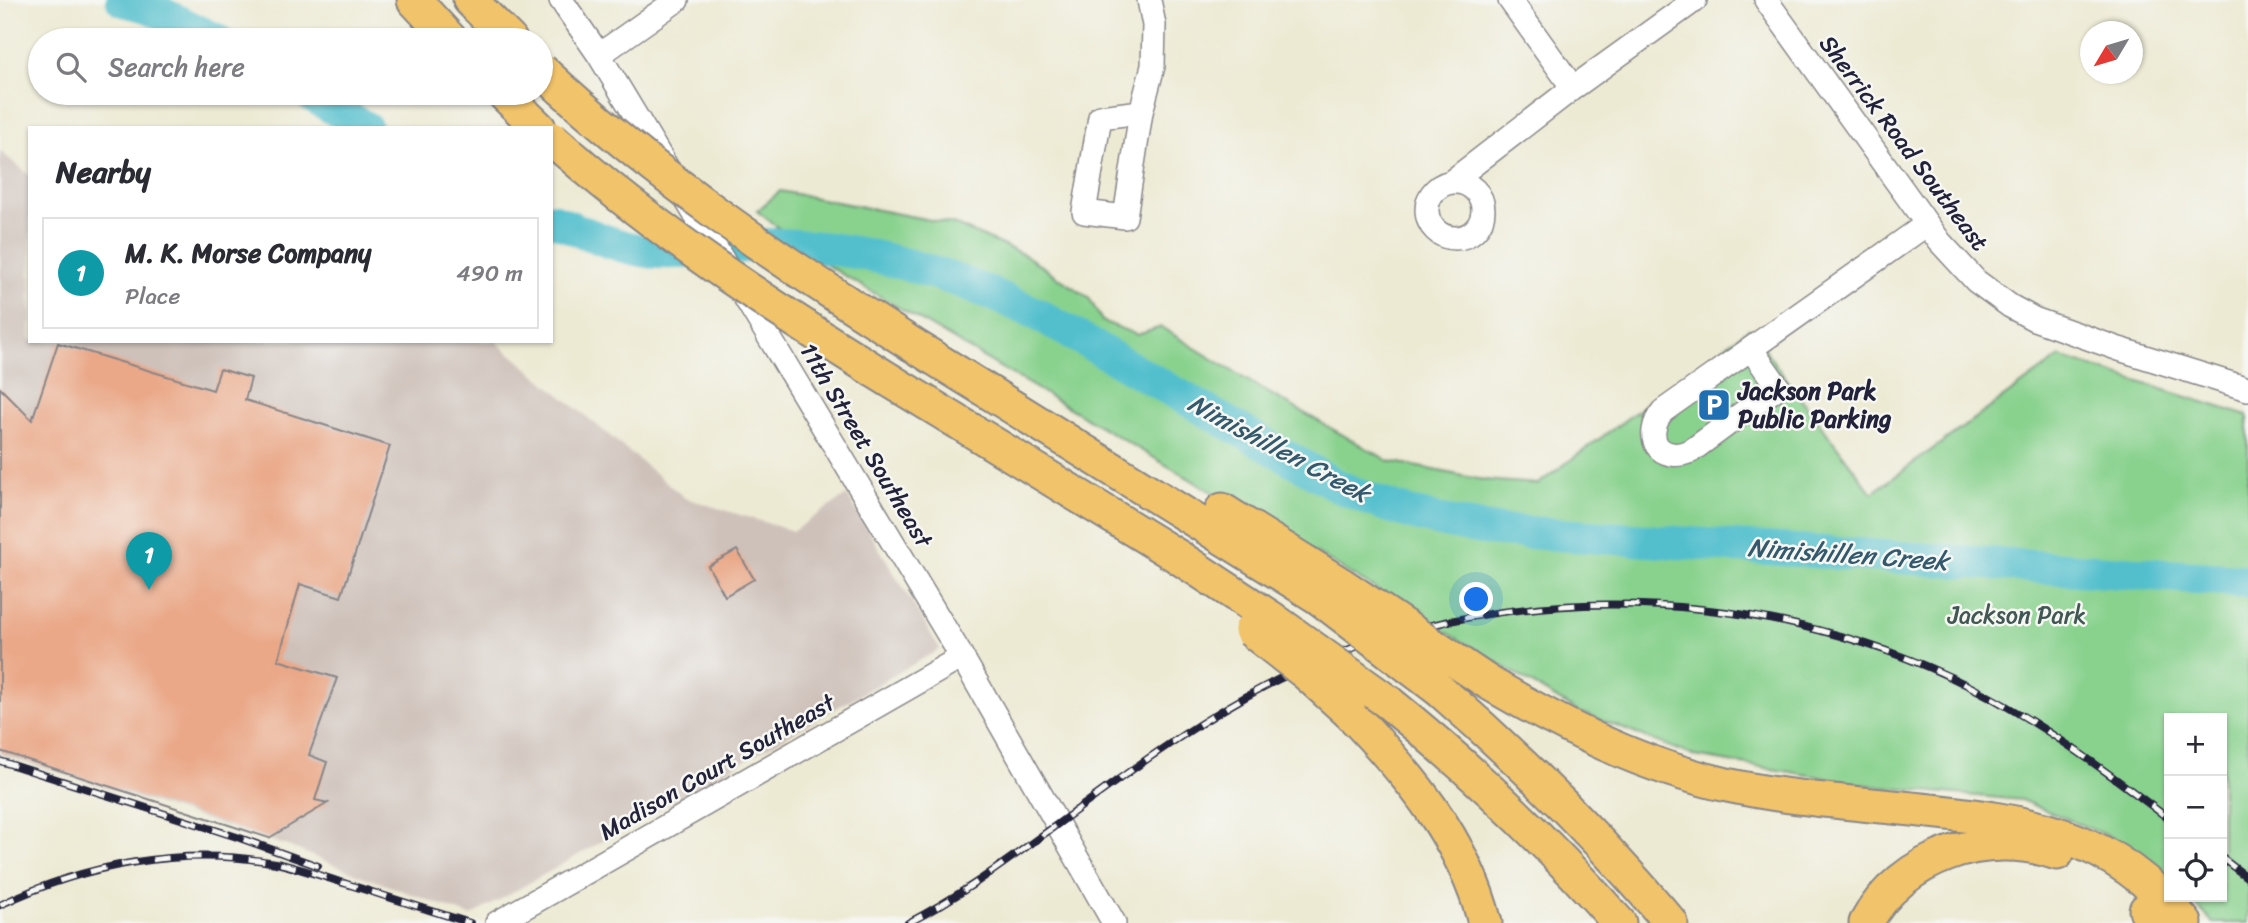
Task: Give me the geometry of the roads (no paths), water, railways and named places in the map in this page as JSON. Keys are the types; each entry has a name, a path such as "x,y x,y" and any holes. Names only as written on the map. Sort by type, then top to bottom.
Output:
{"highway":[{"path":"414,0 440,28"},
{"path":"470,0 498,28"},
{"path":"553,81 621,141 751,240 914,345 989,392 1330,591 1489,683 1597,741 1687,775 1767,792 2012,821 2065,835 2102,851 2137,874 2185,923"},
{"path":"515,105 537,126"},
{"path":"553,140 620,197 780,310 1177,556 1261,624 1388,702 1488,786 1544,840 1619,923"},
{"path":"1330,591 1549,788 1596,836 1671,923"},
{"path":"1261,624 1307,674 1349,712 1428,803 1463,862 1485,923"},
{"path":"1866,923 1889,891 1921,866 1946,854 1999,844 2026,845 2078,860 2113,881 2152,919"}],"street":[{"name":"11th Street Southeast","path":"561,0 599,55 962,657 1114,923"},
{"path":"599,55 677,0"},
{"path":"1141,112 1100,117 1084,212 1125,217 1141,112 1153,65 1154,25 1149,0"},
{"path":"1510,0 1573,89"},
{"path":"1451,182 1695,0"},
{"name":"Sherrick Road Southeast","path":"1766,0 1927,223 1957,262 1976,281 2010,306 2034,319 2248,389"},
{"path":"1751,349 1778,387 1691,451 1680,456 1668,454 1658,446 1653,433 1654,422 1663,411 1927,223"},
{"name":"Madison Court Southeast","path":"497,923 962,657"}],"waterway":[{"name":"Nimishillen Creek","path":"122,0 149,7 192,28"},
{"name":"Nimishillen Creek","path":"328,105 363,126"},
{"name":"Nimishillen Creek","path":"553,220 613,243 652,252 790,245 854,252 949,278 1039,315 1340,487 1396,509 1452,523 1492,530 2248,581"}],"railway":[{"path":"908,923 983,878 1149,758 1247,696 1331,656 1420,628 1512,611 1607,604 1702,609 1796,625 1886,651 1971,687 2023,716 2164,815"},
{"path":"0,761 237,837 318,866"},
{"path":"0,905 66,879 135,862 170,858 241,858 285,865 470,923"},
{"path":"2227,862 2248,878"}],"place":[{"name":"Jackson Park Public Parking","path":"1714,405"},
{"name":"M. K. Morse Company","path":"149,590"}],"park label":[{"name":"Jackson Park","path":"2017,615"}]}
